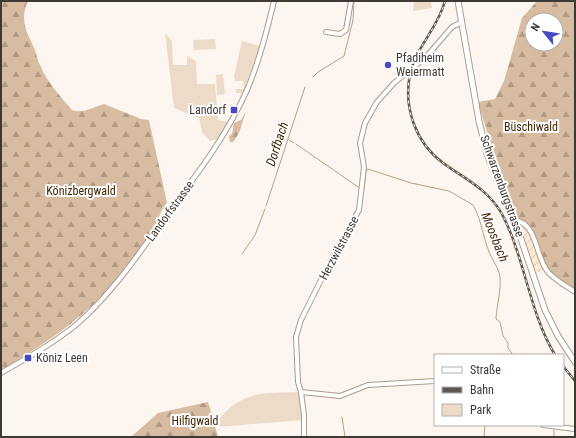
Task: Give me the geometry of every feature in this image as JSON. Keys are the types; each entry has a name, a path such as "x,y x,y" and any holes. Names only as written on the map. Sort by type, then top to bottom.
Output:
{"main road":[{"name":"Schwarzenburgstrasse","path":"458,1 482,137 493,170 514,220 545,310 558,336 575,362"}],"street":[{"name":"Landorfstrasse","path":"1,373 56,339 82,319 110,289 143,248 228,127 247,91 257,65 274,1"},
{"path":"326,32 340,34 346,30 351,1"},
{"name":"Herzwilstrasse","path":"304,437 304,415 298,382 296,337 301,320 332,258 359,210 364,167 360,143 365,122 377,102 394,83 426,56 452,27 462,22"},
{"path":"514,220 522,222 534,238 543,265 547,271 575,292"},
{"path":"301,392 340,396 368,385 434,381"},
{"path":"554,426 575,428"}],"shaded area":[{"path":"443,1 446,1 439,20 419,53 411,74 410,101 415,123 425,143 434,153 480,186 501,210 510,230 545,333 556,354 554,354 543,333 508,231 499,211 479,187 433,155 421,140 411,120 407,101 409,74 414,59 437,19"},
{"path":"518,222 523,225 533,239 548,269 536,273"}],"green space":[{"name":"Könizbergwald","path":"1,1 28,1 25,8 24,21 38,61 50,83 72,110 84,111 104,104 141,119 149,120 167,203 161,211 153,231 107,290 80,317 51,339 1,370"},
{"path":"414,1 431,1 432,8 413,11"},
{"name":"Büschiwald","path":"537,1 575,1 575,290 560,281 548,269 533,233 524,221 517,218 504,188 478,102 495,99 504,81 522,18 524,16 524,52 564,52 564,12 527,12"},
{"path":"165,33 172,41 173,65 187,65 187,56 196,61 197,84 215,84 218,120 228,122 218,139 210,141 202,132 199,118 174,108"},
{"path":"215,39 216,49 194,50 193,40"},
{"path":"242,41 260,46 243,93 236,93 236,89 244,89 243,81 235,81 234,76"},
{"path":"223,74 225,94 217,95 216,75"},
{"path":"246,111 239,133 233,142 230,142 229,136 232,134 234,123 241,120"},
{"path":"298,392 302,407 300,408 302,408 303,420 217,427 216,423 225,413 243,399 262,394"},
{"name":"Hilfigwald","path":"208,402 218,437 131,437 158,413"}],"waterway":[{"name":"Dorfbach","path":"313,77 318,72 344,56 353,20 354,1"},
{"name":"Dorfbach","path":"266,206 305,87"},
{"name":"Moosbach","path":"289,140 294,143"},
{"name":"Moosbach","path":"296,144 361,189"},
{"name":"Moosbach","path":"364,189 366,171 368,169 411,183 449,191 473,205 479,218 487,247 500,275 496,319 500,322 503,336 508,343 508,348 512,354"},
{"name":"Dorfbach","path":"242,254 255,235 265,209"},
{"path":"342,417 345,437"},
{"path":"484,437 485,426"},
{"name":"Moosbach","path":"554,430 554,437"}],"railway":[{"path":"445,1 442,11 413,64 408,87 410,112 419,135 434,155 483,191 502,214 510,231 539,321 554,354"},
{"path":"564,367 575,381"}],"place":[{"name":"Pfadiheim Weiermatt","path":"388,65"},
{"name":"Landorf","path":"234,110"},
{"name":"Köniz Leen","path":"28,358"}]}
